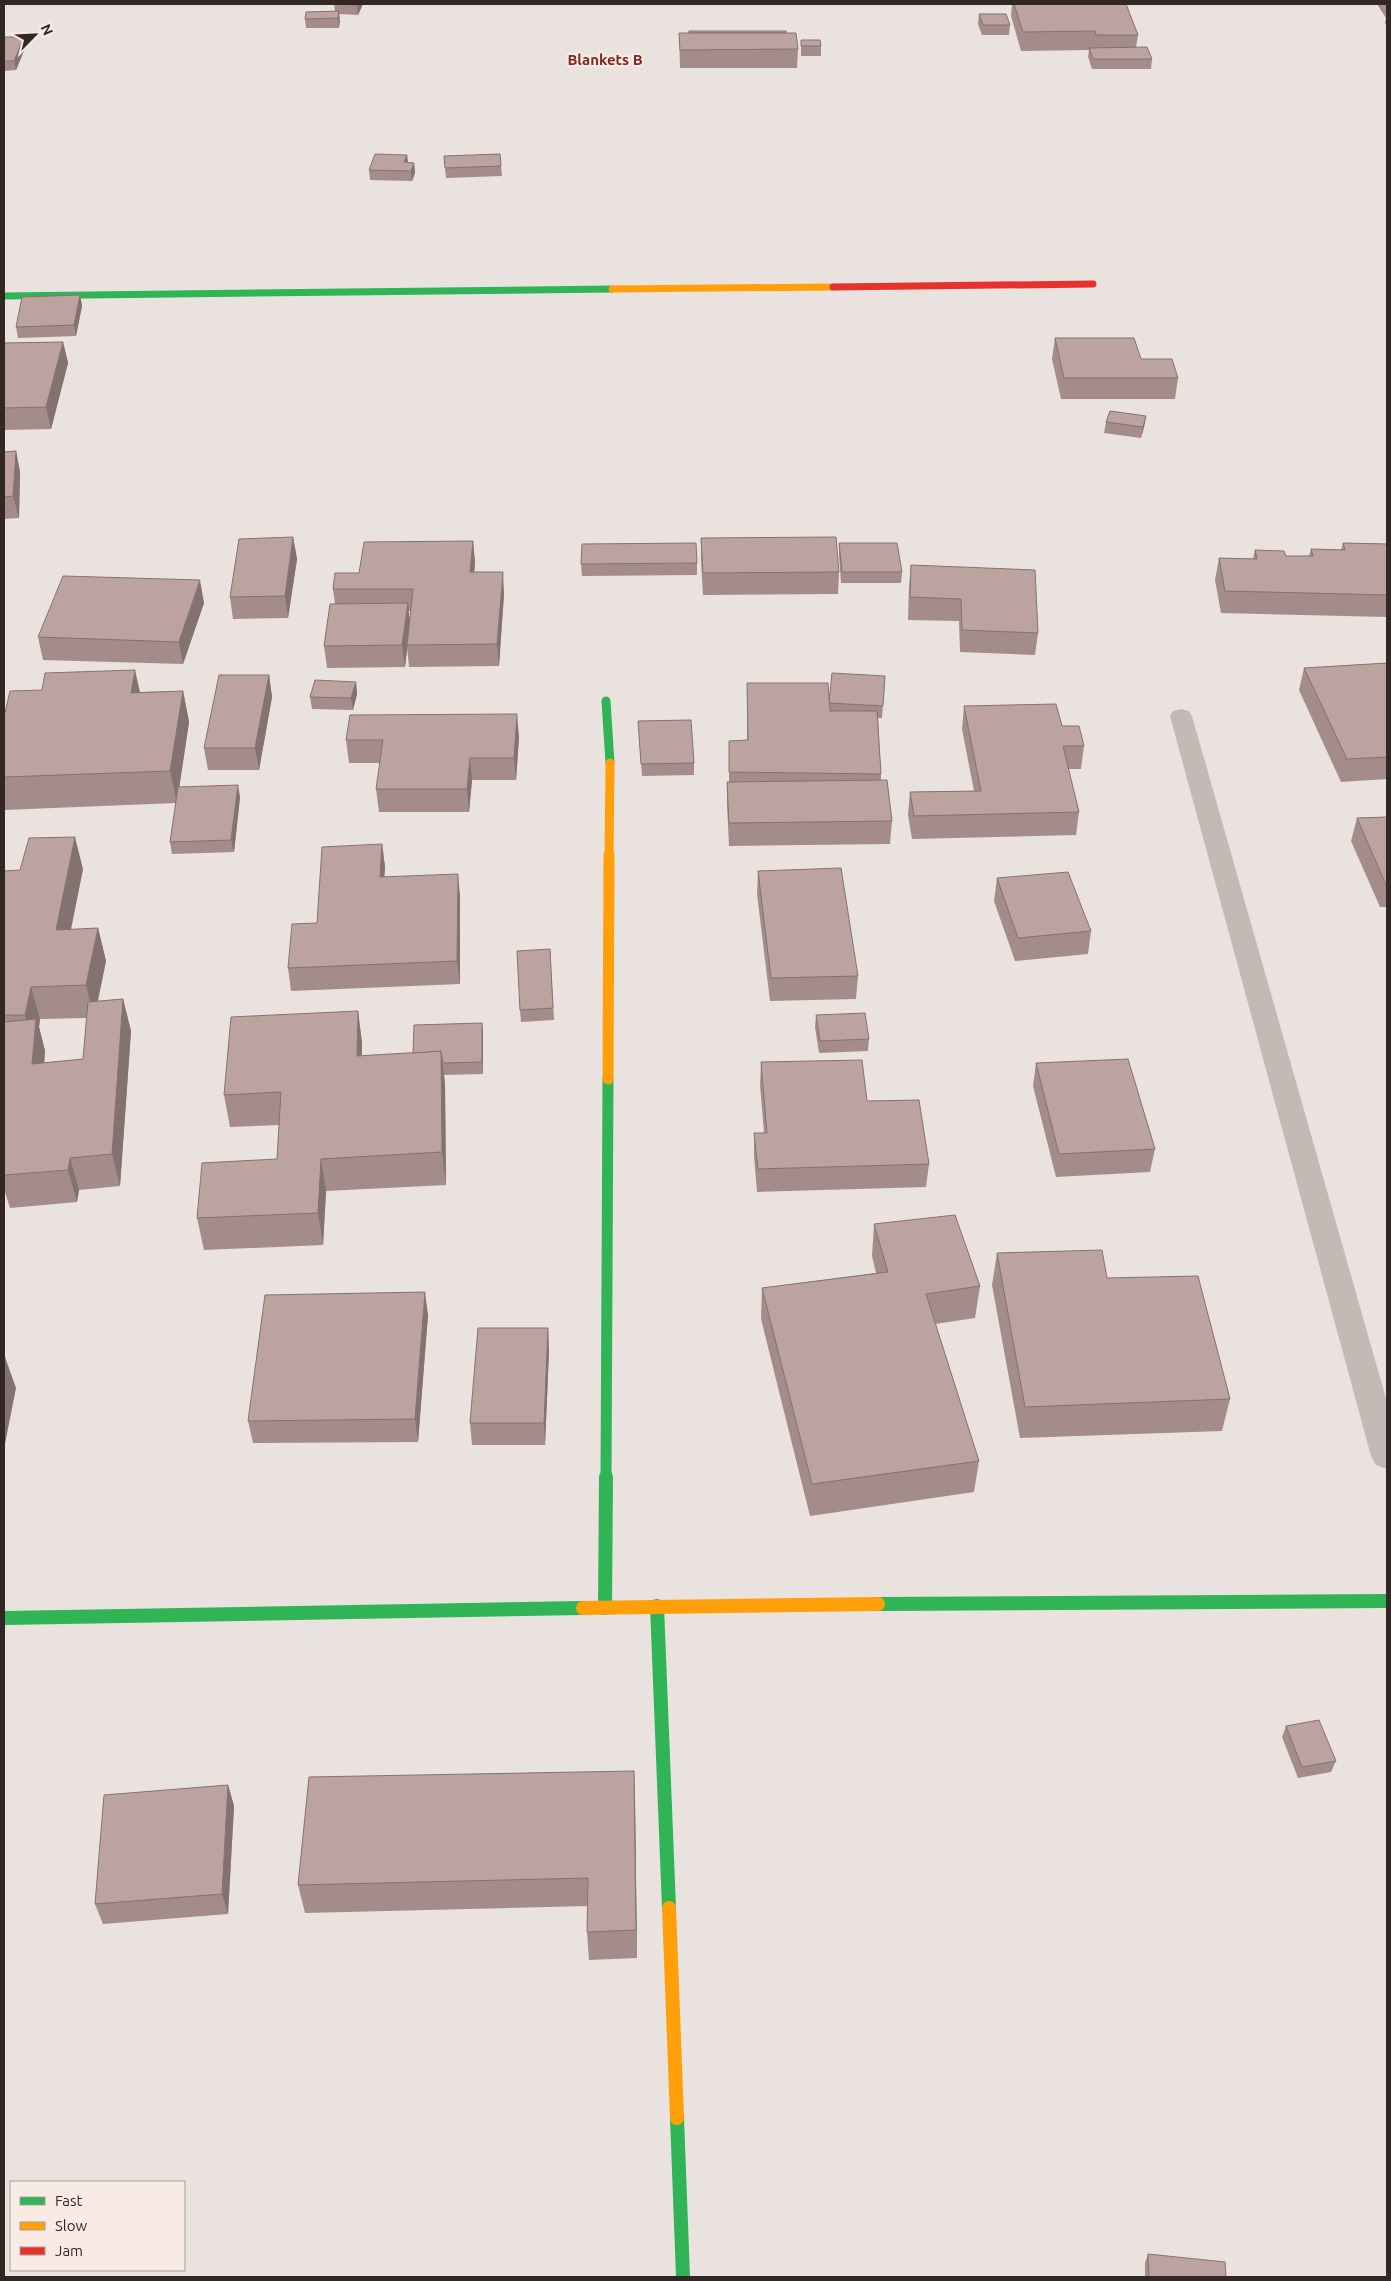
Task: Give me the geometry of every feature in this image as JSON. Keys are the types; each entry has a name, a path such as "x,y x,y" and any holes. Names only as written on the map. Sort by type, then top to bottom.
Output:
{"street":[{"path":"4,296 1093,284"},
{"path":"605,1608 610,763 606,701"},
{"path":"4,1618 658,1606 1387,1602"},
{"path":"658,1606 683,2277"}],"lane":[{"path":"1181,716 1387,1456"}],"building":[{"path":"1014,4 1126,4 1138,35 1096,35 1095,31 1023,32"},
{"path":"339,11 338,18 305,19 306,12"},
{"path":"979,14 1006,14 1010,25 983,25"},
{"path":"689,31 786,31 786,33 689,33"},
{"path":"679,33 796,33 798,49 680,50"},
{"path":"4,37 24,37 14,61 4,61"},
{"path":"801,40 820,40 821,46 801,46"},
{"path":"1147,47 1152,59 1093,59 1089,48"},
{"path":"375,154 407,155 404,162 414,163 411,171 369,170"},
{"path":"500,154 501,166 445,168 444,156"},
{"path":"80,295 74,325 16,327 22,297"},
{"path":"1055,338 1134,338 1141,359 1172,359 1178,378 1064,378"},
{"path":"63,342 46,407 4,408 4,343"},
{"path":"1110,411 1146,416 1143,427 1106,422"},
{"path":"16,451 13,496 4,497 4,452"},
{"path":"293,537 285,596 230,597 239,539"},
{"path":"836,537 839,572 703,573 701,538"},
{"path":"473,541 470,572 503,572 497,644 407,645 413,589 333,589 335,573 359,573 364,542"},
{"path":"696,543 697,563 581,564 582,544"},
{"path":"839,543 897,543 902,572 842,572"},
{"path":"1343,543 1387,544 1387,595 1225,591 1219,558 1257,559 1255,550 1284,551 1286,556 1313,556 1311,549 1345,550"},
{"path":"911,565 1035,570 1038,633 962,630 961,599 910,597"},
{"path":"63,576 200,580 179,642 38,637"},
{"path":"408,603 402,645 324,646 330,604"},
{"path":"1387,663 1387,757 1347,759 1304,668"},
{"path":"135,670 131,693 183,691 170,771 4,777 4,717 10,691 42,690 45,673"},
{"path":"832,673 885,676 883,706 829,703"},
{"path":"219,675 269,675 255,748 204,748"},
{"path":"315,680 356,682 351,698 310,697"},
{"path":"747,683 828,683 830,711 877,711 881,774 729,772 729,741 748,740"},
{"path":"1056,704 1062,726 1079,726 1084,746 1063,746 1079,812 914,816 910,792 981,791 964,706"},
{"path":"517,714 514,758 470,758 467,789 376,789 383,740 346,740 350,715"},
{"path":"691,720 694,763 641,764 638,721"},
{"path":"887,780 892,821 729,823 727,782"},
{"path":"238,785 231,840 170,842 178,787"},
{"path":"1387,817 1387,885 1386,885 1357,818"},
{"path":"75,837 56,930 98,928 86,985 31,987 25,1015 4,1015 4,871 20,870 29,838"},
{"path":"382,844 380,877 458,874 457,961 288,968 292,924 317,923 322,847"},
{"path":"841,868 858,976 771,978 758,871"},
{"path":"1068,872 1091,931 1018,938 997,878"},
{"path":"550,949 553,1008 520,1010 517,951"},
{"path":"123,999 112,1154 70,1158 68,1170 4,1175 4,1022 36,1019 32,1064 83,1059 88,1002"},
{"path":"358,1011 357,1056 441,1051 442,1152 321,1159 318,1213 197,1218 202,1163 277,1159 281,1092 224,1095 231,1017"},
{"path":"865,1013 869,1039 820,1041 816,1015"},
{"path":"482,1023 482,1062 443,1063 441,1051 413,1053 414,1025"},
{"path":"1128,1059 1155,1149 1059,1154 1036,1063"},
{"path":"862,1060 867,1101 919,1100 929,1164 758,1169 754,1133 767,1133 761,1062"},
{"path":"955,1215 980,1286 926,1294 979,1461 812,1484 762,1288 888,1272 874,1224"},
{"path":"1102,1250 1107,1278 1198,1276 1230,1399 1025,1407 997,1253"},
{"path":"425,1292 415,1419 248,1421 265,1295"},
{"path":"478,1328 548,1328 544,1423 470,1423"},
{"path":"1319,1720 1336,1761 1302,1767 1286,1726"},
{"path":"634,1771 636,1930 587,1932 588,1878 298,1885 309,1777"},
{"path":"228,1785 222,1894 95,1904 104,1795"},
{"path":"1148,2254 1225,2262 1226,2277 1149,2277"}],"traffic: fast":[{"path":"4,296 612,289"},
{"path":"606,701 610,763"},
{"path":"605,1608 608,1079"},
{"path":"878,1604 1387,1601"},
{"path":"657,1606 669,1908"},
{"path":"4,1618 583,1608"},
{"path":"677,2118 683,2277"}],"traffic: slow":[{"path":"612,289 833,287"},
{"path":"608,1079 610,763"},
{"path":"583,1608 878,1604"},
{"path":"669,1908 677,2118"}],"traffic: jam":[{"path":"833,287 1093,284"}],"district":[{"name":"Blankets B","path":"605,59"}]}
